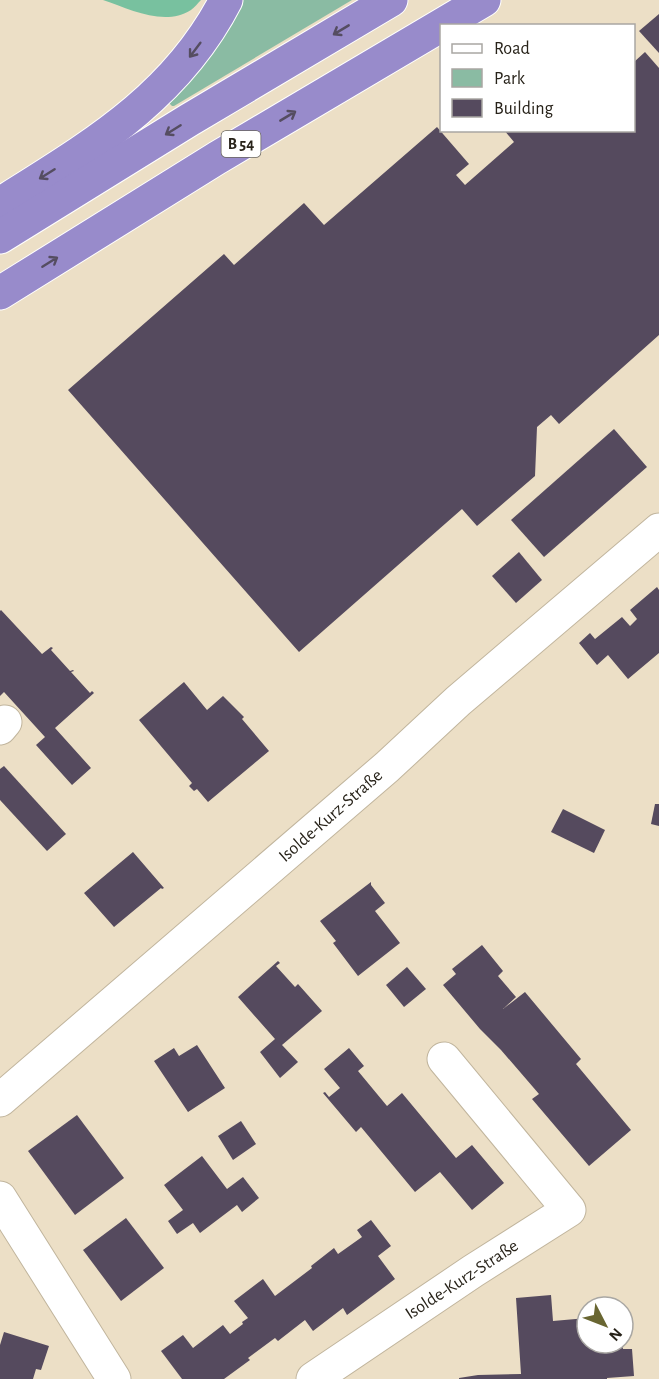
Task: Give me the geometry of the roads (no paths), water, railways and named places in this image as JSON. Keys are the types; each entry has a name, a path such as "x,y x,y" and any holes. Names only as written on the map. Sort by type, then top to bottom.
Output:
{"highway":[{"path":"0,204 106,136 147,102 176,74 195,50 213,25 226,0"},
{"name":"B 54","path":"0,237 189,120 391,0"},
{"name":"B 54","path":"443,24 484,0"},
{"name":"B 54","path":"0,293 217,158 440,26"}],"street":[{"name":"Isolde-Kurz-Straße","path":"0,1100 378,775 458,701 659,530"},
{"name":"Isolde-Kurz-Straße","path":"313,1379 464,1277 569,1210 444,1059"},
{"path":"0,1198 114,1379"}]}
